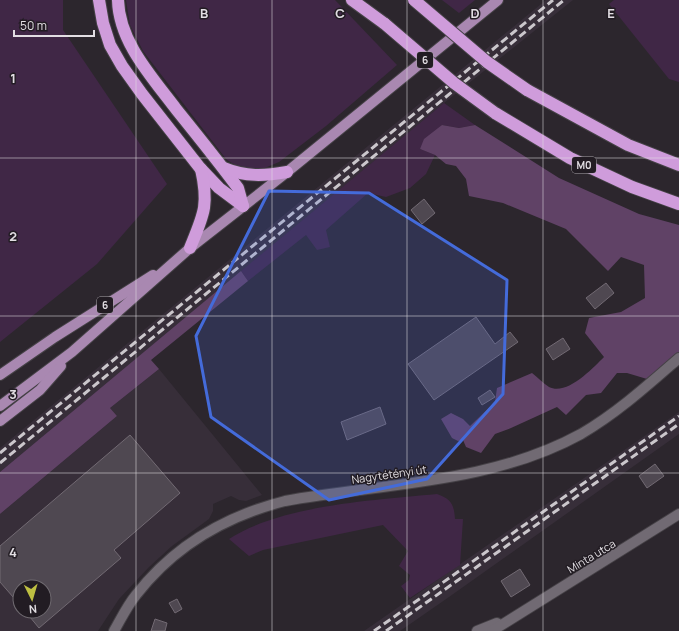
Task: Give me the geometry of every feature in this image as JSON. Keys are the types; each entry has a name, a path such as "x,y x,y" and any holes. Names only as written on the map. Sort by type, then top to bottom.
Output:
{"highway":[{"path":"99,0 103,23 110,45 122,66 200,168 219,188 243,206"},
{"path":"118,0 122,22 130,44 144,67 224,168 238,188 243,206"},
{"path":"352,0 385,24"},
{"name":"M0","path":"360,0 385,24 454,83 495,113 570,158 625,184 679,204"},
{"path":"414,0 482,58 527,90 628,145 679,165"},
{"path":"190,248 205,205 206,191 200,168"},
{"path":"224,168 246,175 264,176 287,172"}],"main road":[{"name":"6","path":"0,406 72,352 190,248 287,172 498,0"},
{"name":"6","path":"0,375 55,337 180,257"},
{"path":"0,421 40,390 72,352"},
{"name":"Nagytétényi út","path":"116,629 135,595 154,574 194,541 230,519 262,506 285,501 416,483 466,474 544,450 580,434 606,418 679,358"},
{"name":"Minta utca","path":"492,631 679,514"},
{"name":"Minta utca","path":"477,631 514,617"}],"highlighted area":[{"path":"269,191 369,193 507,280 503,394 427,479 329,500 211,417 196,336"}],"shaded area":[{"path":"0,0 63,0 63,30 167,184 97,264 0,342"},
{"path":"126,0 335,0 397,65 326,126 279,162 260,170 239,168 226,159 143,51 130,25"},
{"path":"442,0 475,0 459,13"},
{"path":"546,0 573,0 444,103 0,472 0,448"},
{"path":"614,0 679,0 679,82 669,79 609,4"},
{"path":"444,103 475,125 459,128 442,125 420,149 435,155 426,174 410,188 386,197 368,193 326,230 330,247 317,250 306,235 248,281 241,271"},
{"path":"442,125 459,128 475,125 559,178 639,214 679,225 679,352 647,379 627,373 617,373 601,393 586,395 566,415 557,407 495,434 481,453 466,447 463,440 458,441 452,438 441,419 451,413 463,419 470,426 495,402 497,388 532,373 549,387 556,389 564,388 587,374 604,357 585,333 589,318 621,312 645,298 644,265 621,257 608,271 566,229 503,203 469,196 466,179 456,166 446,164 435,155 420,149 424,139"},
{"path":"241,271 248,281 151,360 159,369 110,408 117,416 0,514 0,472"},
{"path":"159,369 262,495 246,501 239,500 231,496 213,504 213,511 209,519 172,546 149,567 119,599 98,631 0,631 0,514 117,416 110,408"},
{"path":"679,412 679,434 449,597 400,631 364,631"},
{"path":"437,494 449,500 454,509 455,519 463,519 460,565 410,598 401,586 409,580 410,575 399,566 408,551 383,525 263,550 249,556 229,539 250,528 275,518 301,511 358,502"}],"building":[{"path":"424,199 435,213 422,224 411,210"},
{"path":"606,283 614,293 595,309 586,298"},
{"path":"476,317 495,344 510,332 518,342 434,400 408,364"},
{"path":"563,338 570,349 553,360 546,349"},
{"path":"490,390 495,397 482,405 478,398"},
{"path":"380,407 386,424 347,440 341,422"},
{"path":"130,435 180,493 114,550 121,558 52,617 52,579 12,579 12,596 0,582 0,546"},
{"path":"655,464 664,476 647,488 639,476"},
{"path":"520,569 530,585 511,597 501,581"},
{"path":"177,599 182,609 175,613 169,603"},
{"path":"32,619 50,619 39,628"},
{"path":"155,619 167,623 165,631 151,631"}],"railway":[{"path":"0,453 553,0"},
{"path":"0,463 564,0"},
{"path":"374,631 679,416"},
{"path":"386,631 679,424"}]}
